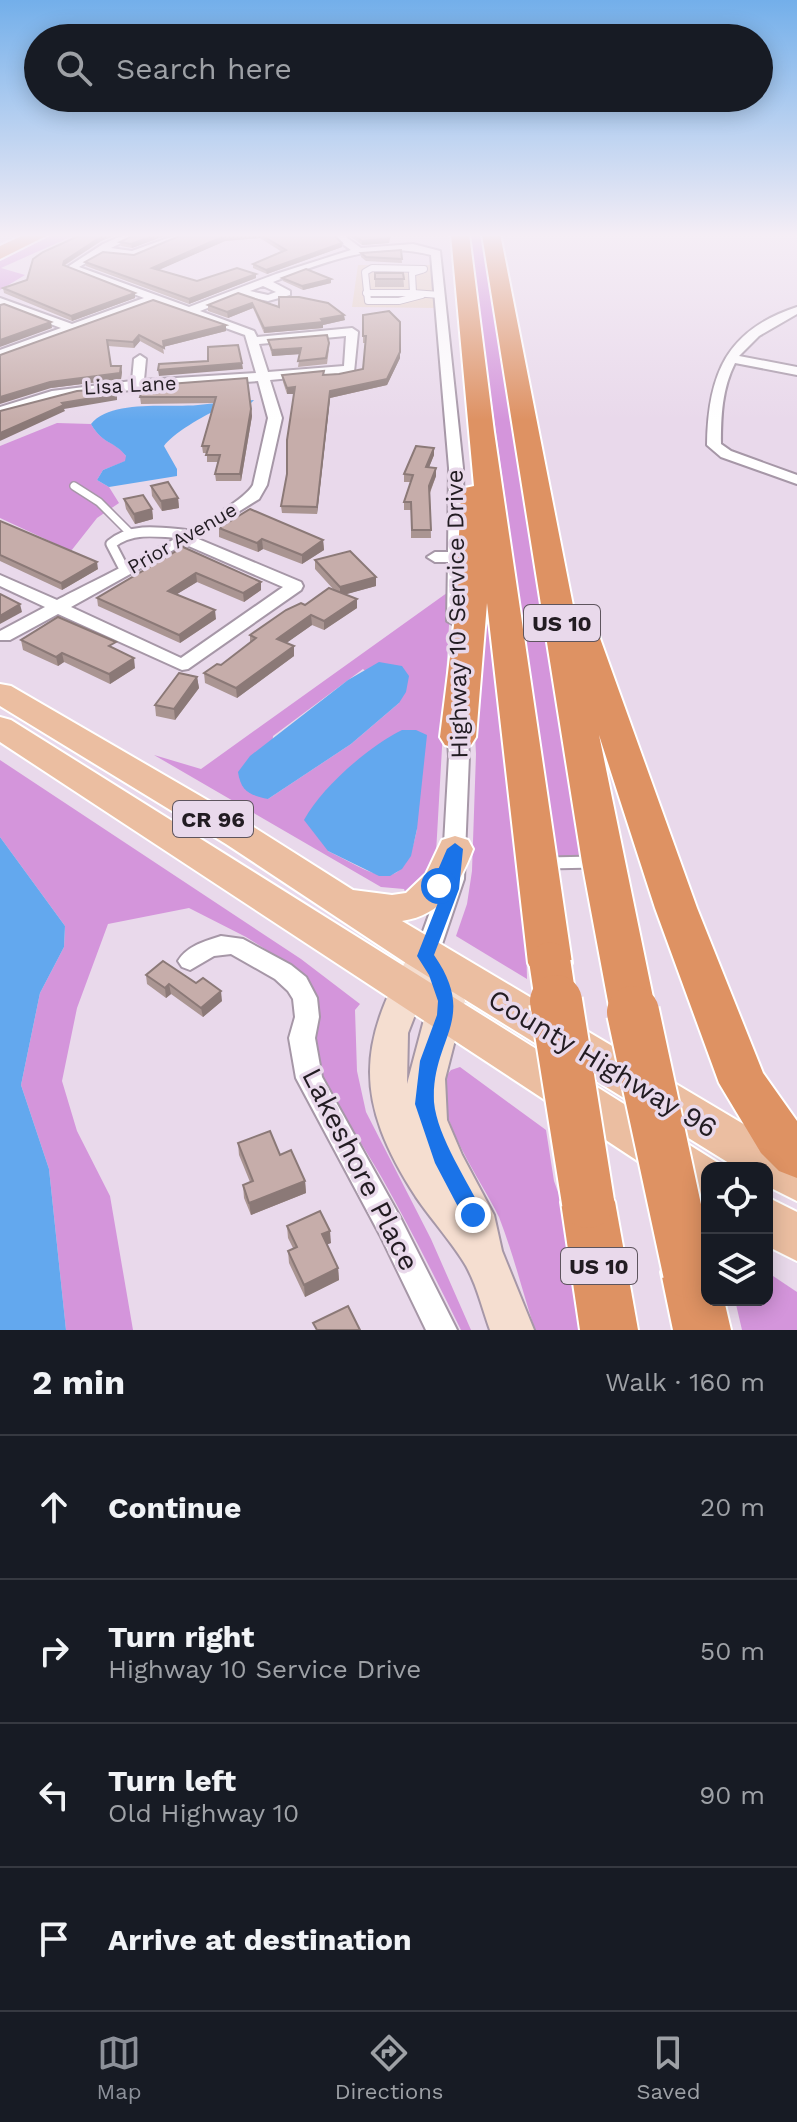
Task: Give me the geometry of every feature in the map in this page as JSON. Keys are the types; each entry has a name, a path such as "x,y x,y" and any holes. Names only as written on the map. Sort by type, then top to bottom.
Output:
{"highway":[{"name":"US 10","path":"465,296 550,963 609,1330"},
{"name":"US 10","path":"483,296 547,535 603,862 702,1330"},
{"path":"458,737 471,617 481,426"},
{"path":"547,535 676,908 743,1083 779,1137 797,1155"}],"main road":[{"name":"County Highway 96","path":"0,693 239,835 319,887 416,973 445,1015 701,1177"},
{"name":"County Highway 96","path":"0,727 416,973 797,1180"},
{"path":"319,887 354,904 379,909 412,908 439,886 455,849"},
{"path":"773,1223 797,1238"}],"street":[{"path":"192,310 230,296"},
{"name":"Highway 10 Service Drive","path":"416,973 451,889 455,849 458,737 454,690 456,468 440,296"},
{"path":"0,354 157,297 246,329 254,341"},
{"path":"0,301 73,328"},
{"path":"797,310 761,328 729,358 721,373 713,421 714,445 726,454 797,480"},
{"name":"Lisa Lane","path":"0,411 57,392 138,382 350,369 352,332 254,341"},
{"name":"Prior Avenue","path":"4,636 188,537 254,496 260,485 275,418 254,341"},
{"path":"729,358 797,371"},
{"path":"138,382 140,359"},
{"path":"0,580 182,665 295,586 188,537"},
{"path":"435,557 456,557"},
{"name":"Lakeshore Place","path":"190,961 206,950 235,945 283,972 297,984 305,998 307,1017 302,1038 309,1078 390,1226 442,1330"},
{"path":"416,973 388,1045 387,1078 392,1103 403,1134 428,1181 481,1251"},
{"path":"445,1015 429,1061 425,1104 445,1163 473,1215 481,1251 512,1330"}],"lane":[{"path":"74,486 99,502 130,533"},
{"path":"125,571 111,544 116,538 130,533 188,537"},
{"path":"537,863 603,862"}],"shaded area":[{"path":"354,296 435,296 436,308 352,307"},
{"path":"477,296 493,296 581,857 556,857"},
{"path":"57,423 91,424 100,436 126,456 126,461 103,470 97,480 109,487 119,503 97,518 71,551 0,518 0,446"},
{"path":"486,580 526,938 527,979 456,936 467,904 472,871 476,754 473,697"},
{"path":"451,590 436,853 431,875 406,894 404,889 381,887 154,755 201,769","holes":["363,669 399,703 351,744 268,799 273,736","417,829 404,866 395,873 373,873 328,851"]},
{"path":"0,760 301,959 360,1004 355,1010 357,1071 366,1112 431,1239 471,1330 461,1330 374,1164 325,1081 316,1053 315,994 301,976 303,973 246,937 189,908 108,924 77,1008 62,1081 77,1131 110,1196 133,1330 66,1330 49,1169 21,1085 40,993 64,947 65,926 0,837"},
{"path":"460,1067 546,1130 554,1181 563,1206 583,1330 535,1330 499,1217 459,1143 444,1102 444,1084 451,1070"},
{"path":"773,1276 797,1292 797,1330 742,1330 736,1306 773,1306"}],"water":[{"path":"254,400 242,407 212,412 168,441 164,446 177,469 177,476 109,487 97,480 103,470 125,461 126,456 100,436 91,424 100,416 141,406"},
{"path":"379,662 402,666 409,676 406,692 399,703 351,744 268,799 251,794 244,788 238,772 250,756 348,680"},
{"path":"402,730 416,730 427,735 417,829 411,856 402,869 390,876 379,876 328,851 304,820 322,794 347,769"},
{"path":"0,837 65,926 64,947 40,993 21,1085 49,1169 66,1330 0,1330"}],"building":[{"path":"23,296 126,296 71,316"},
{"path":"230,296 247,296 279,307 279,297 299,297 328,303 344,315 321,319 323,322 264,328 252,303 227,312 208,305"},
{"path":"153,300 226,325 163,341 164,348 139,335 133,342 107,340 111,366 121,366 120,373 50,382 0,397 0,355"},
{"path":"0,305 51,322 0,340"},
{"path":"389,311 400,322 400,352 387,379 330,391 317,507 281,506 295,387 287,388 282,375 324,371 323,375 339,374 363,369 366,336 363,336 363,315"},
{"path":"327,335 326,358 298,361 301,348 272,350 268,340"},
{"path":"238,345 242,363 158,370 159,364 208,361 208,347"},
{"path":"247,378 251,409 240,474 215,474 220,455 206,455 209,446 202,446 216,397 140,397 143,386"},
{"path":"117,388 116,394 62,403 64,405 0,433 0,411 77,391"},
{"path":"416,446 434,448 426,467 436,468 429,486 431,530 412,530 411,502 404,502 413,475 404,474"},
{"path":"168,482 178,498 161,501 151,486"},
{"path":"143,495 152,509 134,514 124,499"},
{"path":"250,509 323,540 302,555 262,539 257,543 219,528"},
{"path":"0,521 97,562 61,583 0,555"},
{"path":"183,547 261,582 243,593 196,573 168,591 215,610 179,635 97,598"},
{"path":"350,551 376,577 340,587 315,560"},
{"path":"329,588 357,599 324,621 311,615 277,639 294,646 236,688 204,673 217,664 221,665 256,638 250,635 286,610 301,603 305,605"},
{"path":"0,594 20,604 0,616"},
{"path":"58,617 116,642 109,646 134,658 109,674 62,653 56,657 21,640"},
{"path":"179,673 197,677 174,709 155,705"},
{"path":"163,961 196,983 203,978 221,991 201,1008 169,984 165,988 146,975"},
{"path":"270,1131 280,1155 291,1150 305,1181 249,1203 243,1185 253,1181 238,1143"},
{"path":"320,1211 330,1231 322,1234 338,1268 304,1285 288,1251 297,1247 287,1226"},
{"path":"348,1306 360,1330 317,1330 313,1323"}],"route":[{"path":"439,886 455,849 451,889 426,956 437,973 447,1001 429,1061 425,1104 445,1163 473,1215"}]}
